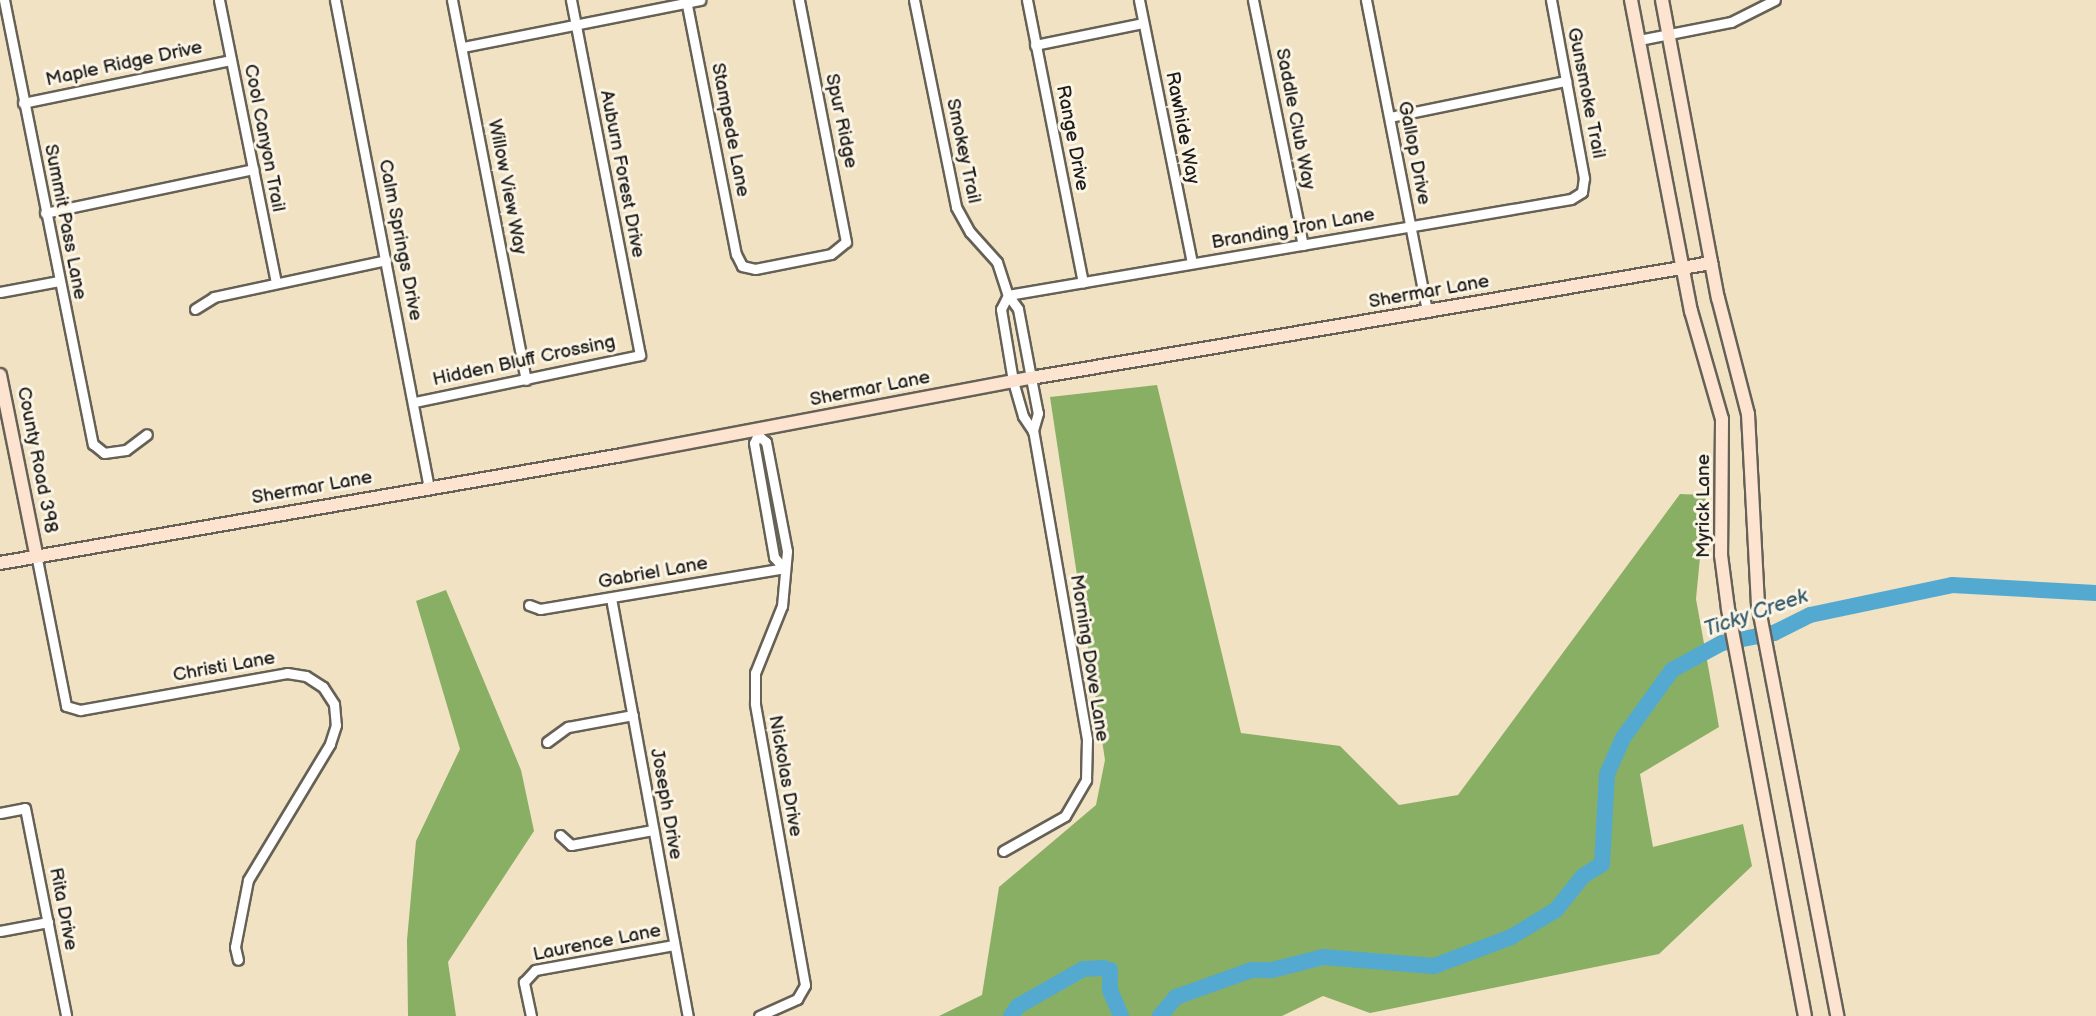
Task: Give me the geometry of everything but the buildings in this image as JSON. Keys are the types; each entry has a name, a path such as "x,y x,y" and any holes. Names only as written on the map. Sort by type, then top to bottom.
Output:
{"street":[{"name":"Summit Pass Lane","path":"4,0 58,281 97,450 126,450 147,433"},
{"name":"Cool Canyon Trail","path":"219,0 276,282"},
{"name":"Calm Springs Drive","path":"335,0 415,402 429,486"},
{"name":"Willow View Way","path":"452,0 526,380"},
{"name":"Auburn Forest Drive","path":"571,0 640,355"},
{"path":"463,47 700,0"},
{"name":"Spur Ridge","path":"742,266 755,269 843,248 847,236 799,0"},
{"name":"Smokey Trail","path":"914,0 956,207 970,232 997,262 1008,295 1018,309 1031,378"},
{"name":"Range Drive","path":"1027,0 1083,282"},
{"name":"Rawhide Way","path":"1139,0 1192,263"},
{"name":"Saddle Club Way","path":"1253,0 1303,245"},
{"name":"Gallop Drive","path":"1366,0 1427,312"},
{"name":"Gunsmoke Trail","path":"1551,0 1584,178 1582,192"},
{"name":"Myrick Lane","path":"1631,0 1683,268 1722,419 1721,555 1728,609 1805,1016"},
{"path":"1661,0 1711,263 1748,414 1758,604 1837,1016"},
{"path":"1639,40 1731,22 1775,0"},
{"name":"Stampede Lane","path":"686,1 742,266"},
{"path":"1035,45 1143,23"},
{"name":"Maple Ridge Drive","path":"23,103 231,60"},
{"path":"1390,117 1566,81"},
{"path":"46,213 253,169"},
{"name":"Branding Iron Lane","path":"1008,295 1572,199 1582,192"},
{"path":"195,309 214,297 386,260"},
{"name":"Shermar Lane","path":"0,563 36,554 429,486 759,433 1013,381 1711,263"},
{"path":"0,292 58,281"},
{"name":"Smokey Trail","path":"1008,295 1001,309 1013,381"},
{"name":"Hidden Bluff Crossing","path":"415,402 640,355"},
{"name":"County Road 398","path":"0,375 36,554"},
{"name":"Morning Dove Lane","path":"1031,378 1038,413 1033,431"},
{"name":"Morning Dove Lane","path":"1003,851 1065,816 1086,780 1087,739 1033,431 1023,416 1013,381"},
{"name":"Nickolas Drive","path":"759,1016 804,993 755,703 755,673 782,606 784,568 788,551 766,442 759,433 754,443 774,557 784,568"},
{"name":"Christi Lane","path":"36,554 66,706 80,710 287,673 306,676 323,687 334,704 336,725 330,744 248,880 235,947 238,960"},
{"name":"Gabriel Lane","path":"529,605 540,609 784,568"},
{"name":"Joseph Drive","path":"611,598 688,1016"},
{"path":"547,742 568,727 633,715"},
{"name":"Rita Drive","path":"0,813 26,808 66,1016"},
{"path":"560,835 571,845 653,830"},
{"path":"0,931 48,922"},
{"name":"Laurence Lane","path":"531,1016 524,982 527,975 535,970 674,945"}],"green space":[{"path":"1157,385 1241,733 1340,746 1399,805 1458,795 1680,494 1706,495 1696,599 1719,727 1640,774 1653,847 1743,824 1752,866 1659,954 1370,1013 1323,996 1282,1016 939,1016 982,995 999,887 1096,805 1105,760 1050,397"},
{"path":"446,590 521,770 534,831 448,962 456,1016 408,1016 407,940 416,841 460,749 416,601"}],"waterway":[{"name":"Ticky Creek","path":"1160,1016 1176,997 1252,970 1272,970 1323,957 1434,966 1511,937 1556,910 1583,876 1602,864 1607,774 1623,738 1672,670 1722,643 1774,633 1810,615 1952,585 2096,593"},
{"name":"Ticky Creek","path":"1011,1016 1018,1006 1083,969 1103,968 1110,970 1110,990 1121,1016"}]}
